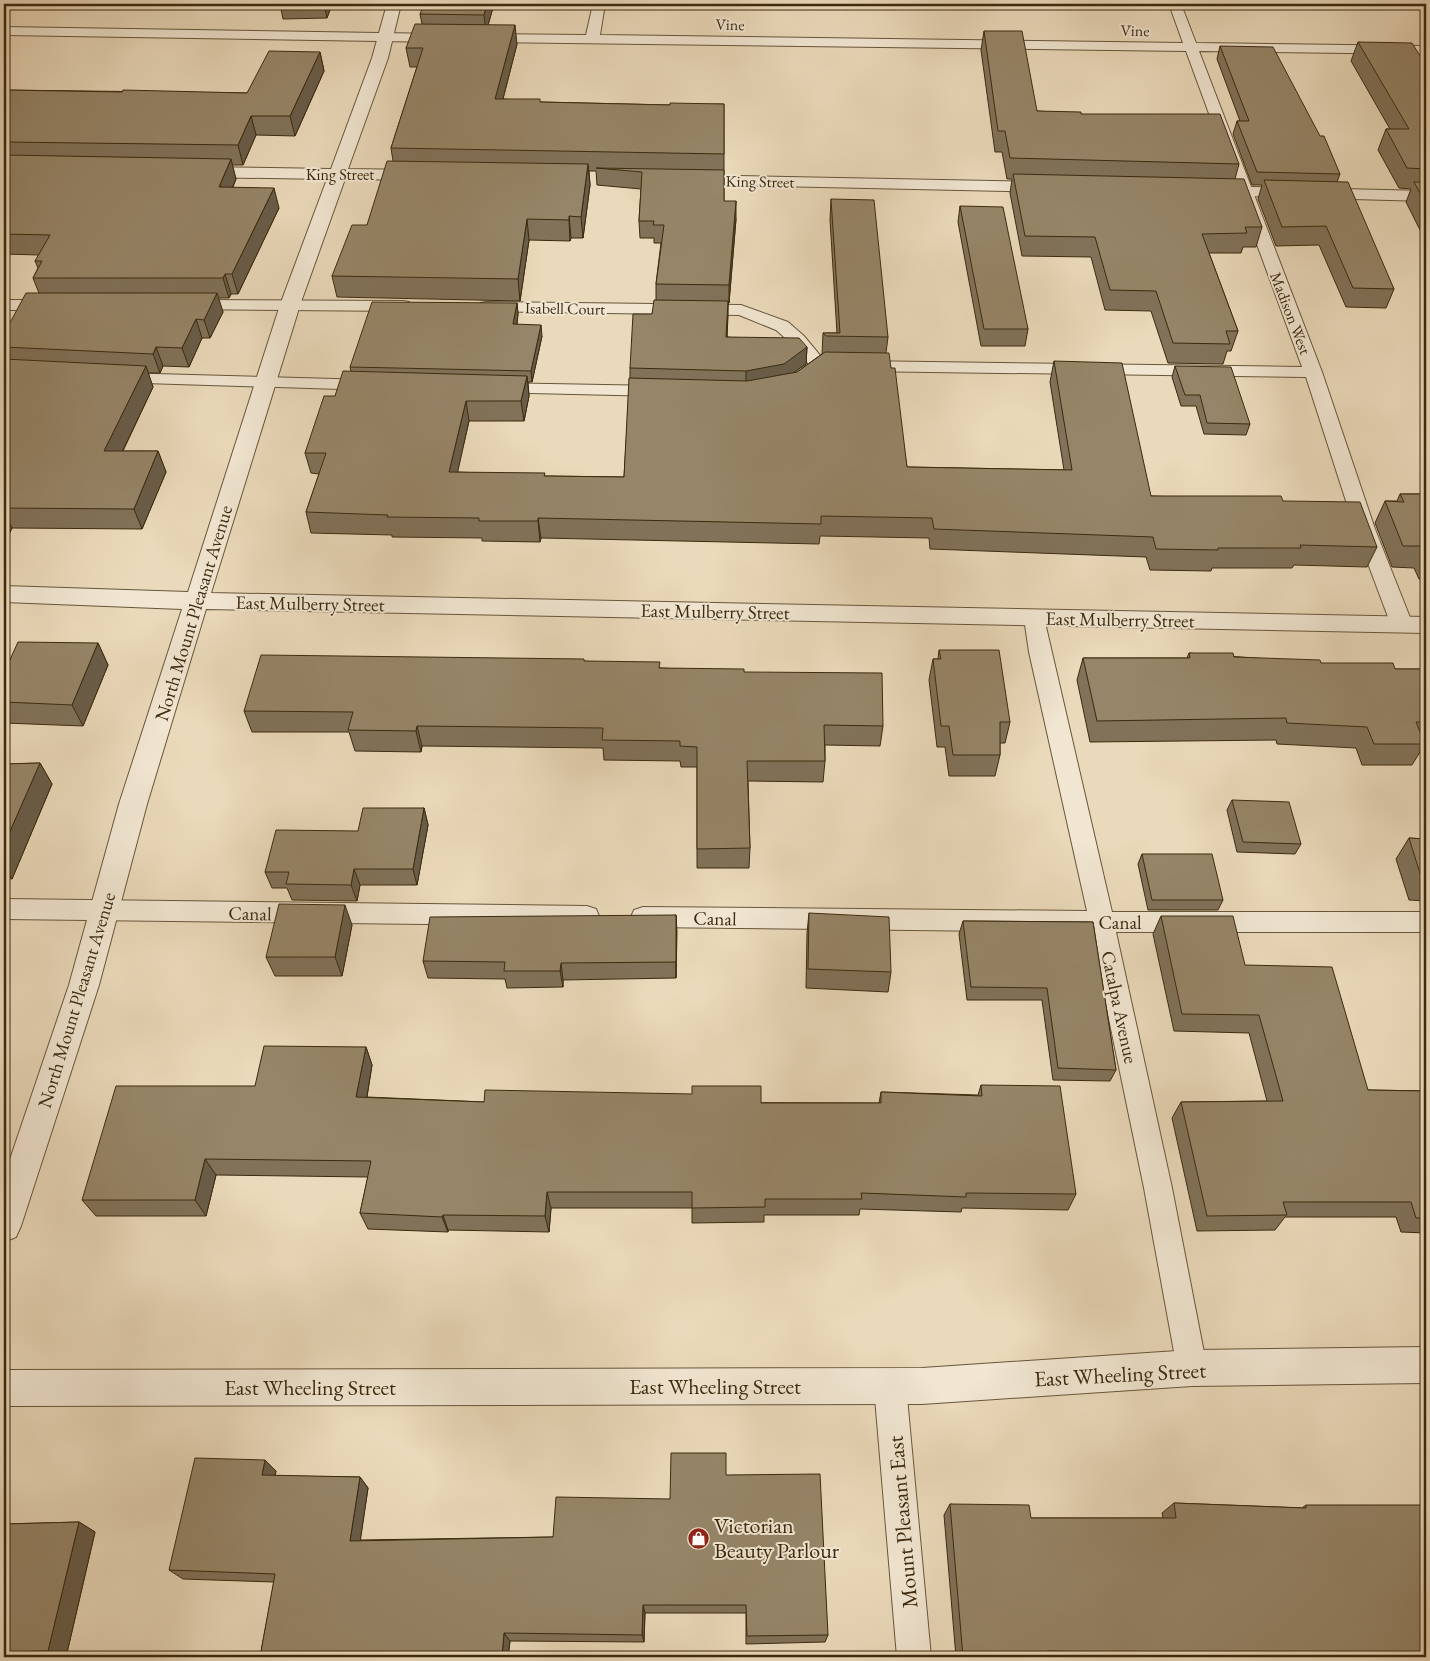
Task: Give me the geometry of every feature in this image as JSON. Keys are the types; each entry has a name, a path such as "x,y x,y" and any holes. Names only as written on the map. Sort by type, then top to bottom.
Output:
{"street":[{"name":"North Mount Pleasant Avenue","path":"4,1226 84,985 133,804 290,305 380,58 394,4"},
{"name":"King Street","path":"179,171 436,175"},
{"name":"King Street","path":"673,180 1067,188"},
{"path":"1196,190 1426,196"},
{"name":"East Mulberry Street","path":"4,594 197,601 1426,625"},
{"name":"East Wheeling Street","path":"4,1388 922,1386 1192,1368 1426,1365"}],"lane":[{"path":"592,40 599,4"},
{"name":"Madison West","path":"1174,4 1313,372 1365,529 1402,625"},
{"path":"4,31 454,38"},
{"name":"Vine","path":"474,38 1426,50"},
{"path":"4,305 72,304"},
{"path":"171,305 417,306"},
{"name":"Isabell Court","path":"466,307 740,310 782,326 798,340 819,365"},
{"path":"804,377 819,365 1313,372"},
{"path":"102,377 393,385"},
{"path":"481,387 678,392"},
{"name":"Catalpa Avenue","path":"1034,618 1040,652 1102,922 1192,1368"},
{"name":"Canal","path":"4,910 1102,922 1426,922"},
{"name":"Mount Pleasant East","path":"890,1386 914,1657"}],"building":[{"path":"424,4 487,4 484,15 420,14"},
{"path":"415,24 515,25 495,99 540,99 540,102 670,105 670,103 724,104 724,154 391,148 423,48 406,48"},
{"path":"984,31 1022,31 1037,111 1081,112 1081,114 1220,114 1239,164 1010,158 1005,131 998,131"},
{"path":"1358,42 1412,43 1426,65 1426,169 1407,168 1386,129 1409,129"},
{"path":"1220,46 1273,47 1320,136 1324,136 1340,174 1257,172 1237,121 1249,121"},
{"path":"269,51 320,52 290,116 251,116 238,145 4,142 4,90 247,93"},
{"path":"4,155 231,159 219,187 274,188 232,274 225,274 223,278 33,278 42,261 35,261 50,235 4,234"},
{"path":"387,161 588,164 581,217 569,216 569,220 527,219 518,279 332,276 352,225 367,225"},
{"path":"596,168 724,170 724,201 736,201 729,285 656,284 664,225 653,225 654,221 639,221 642,172"},
{"path":"1013,174 1244,179 1262,227 1245,227 1247,233 1202,234 1238,331 1226,331 1230,344 1173,343 1156,291 1110,290 1095,237 1025,236"},
{"path":"1264,180 1348,182 1394,289 1353,288 1326,226 1282,227"},
{"path":"1414,182 1426,182 1426,204"},
{"path":"831,199 874,200 888,337 826,336 823,333 840,333"},
{"path":"960,206 1003,207 1028,329 984,329"},
{"path":"26,293 217,293 204,320 196,319 182,348 156,347 153,354 4,347 4,334"},
{"path":"654,300 728,301 726,337 799,338 807,347 784,364 746,371 630,368 633,314 652,314"},
{"path":"372,302 517,303 513,324 541,325 531,371 350,367"},
{"path":"825,352 889,353 891,368 895,368 907,467 1072,470 1054,361 1122,363 1151,496 1281,496 1283,501 1360,502 1377,547 1300,545 1301,548 1156,549 1153,537 934,529 932,518 821,516 821,524 538,518 538,521 479,521 479,518 387,517 388,515 306,512 326,453 305,453 324,396 335,396 343,371 527,376 521,401 466,401 449,472 545,473 544,476 624,477 629,378 747,381 797,372"},
{"path":"4,359 146,366 104,451 158,451 134,509 4,508"},
{"path":"1175,366 1231,367 1250,424 1207,423 1200,395 1185,395"},
{"path":"1400,494 1426,494 1426,548 1425,546 1403,546 1385,501 1404,502"},
{"path":"18,642 98,643 72,705 4,702 4,673"},
{"path":"939,650 999,650 1010,722 1000,722 1000,755 953,755 949,726 941,726 933,659 941,659"},
{"path":"1189,653 1233,653 1234,657 1320,660 1321,663 1393,663 1395,669 1426,669 1426,722 1416,722 1425,744 1374,744 1367,727 1287,723 1286,718 1097,721 1083,658 1190,658"},
{"path":"261,655 584,659 584,661 660,662 659,668 744,669 744,672 882,673 883,726 824,725 825,761 747,761 750,848 697,849 697,747 680,746 680,741 602,740 603,728 417,726 416,731 348,730 353,712 244,711"},
{"path":"40,763 4,845 4,764"},
{"path":"1232,800 1289,802 1301,844 1243,842"},
{"path":"363,808 424,808 413,869 354,869 351,885 286,884 289,872 265,872 276,830 358,831"},
{"path":"1409,838 1426,839 1426,880 1422,880"},
{"path":"1142,854 1212,854 1223,900 1152,900"},
{"path":"279,904 345,905 335,957 266,957"},
{"path":"809,913 889,917 891,972 808,969"},
{"path":"676,915 676,962 561,963 560,971 504,971 505,962 423,961 430,917"},
{"path":"1161,916 1233,916 1245,965 1332,967 1368,1090 1426,1091 1426,1218 1416,1218 1411,1202 1283,1202 1287,1215 1207,1216 1181,1102 1283,1101 1259,1015 1182,1014"},
{"path":"963,921 1093,922 1116,1070 1058,1068 1047,988 971,987"},
{"path":"264,1046 366,1047 356,1097 484,1102 485,1090 692,1094 692,1086 761,1086 761,1103 881,1103 881,1092 982,1096 981,1085 1060,1086 1076,1194 966,1193 966,1197 861,1193 862,1199 765,1199 765,1207 692,1208 692,1192 547,1192 545,1216 443,1215 442,1217 360,1213 371,1161 205,1159 195,1200 82,1200 116,1086 255,1086"},
{"path":"671,1453 726,1453 726,1475 820,1474 828,1635 747,1636 746,1605 643,1605 642,1635 504,1633 502,1657 260,1657 275,1574 169,1570 195,1458 265,1460 262,1475 360,1477 350,1541 553,1537 556,1497 670,1499"},
{"path":"1174,1503 1306,1508 1306,1505 1426,1505 1426,1657 1256,1657 1047,1651 1048,1657 963,1657 950,1504 1029,1505 1031,1518 1176,1518"},
{"path":"79,1522 48,1651 4,1652 4,1524"}],"place":[{"name":"Victorian Beauty Parlour","path":"698,1538"}]}
